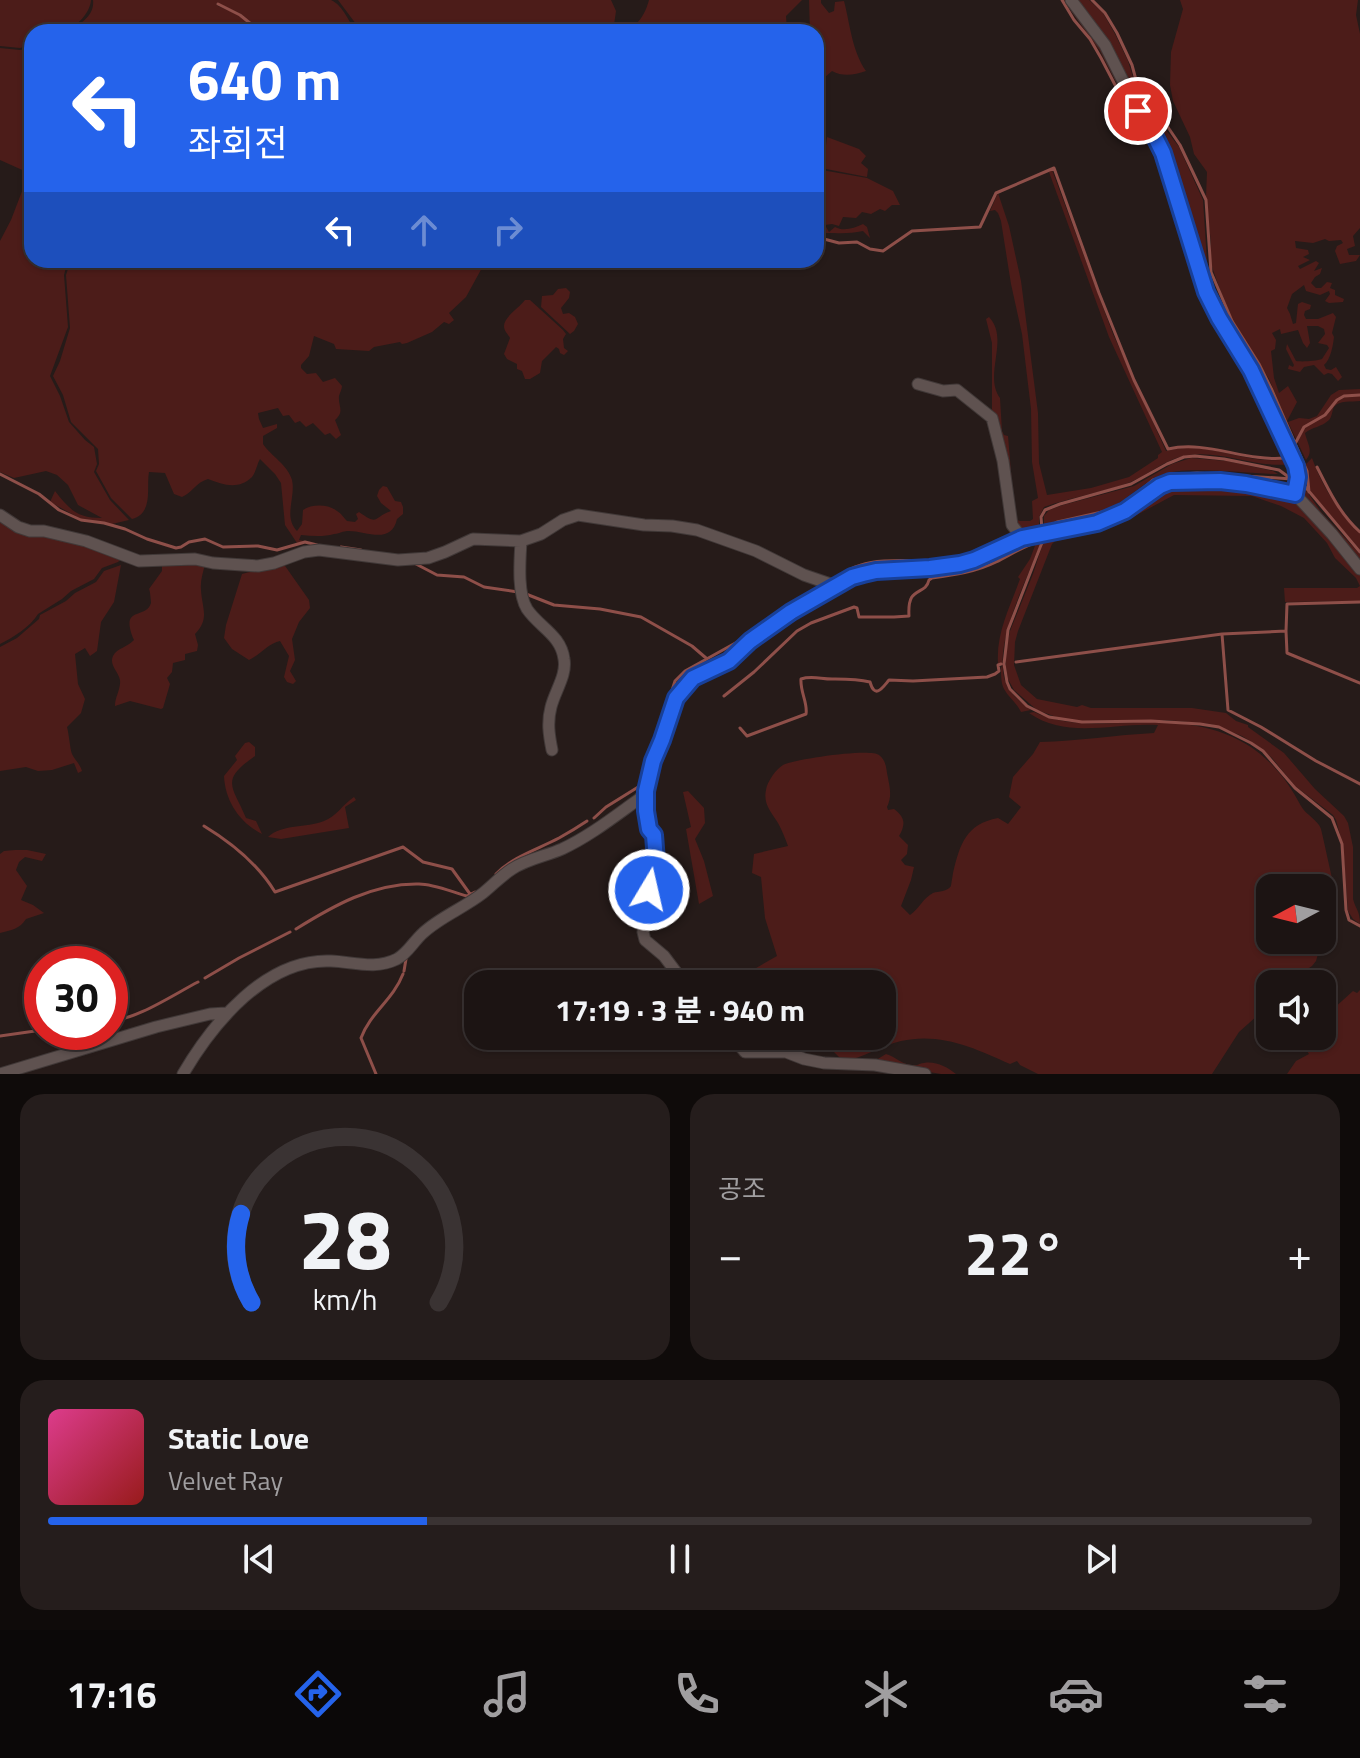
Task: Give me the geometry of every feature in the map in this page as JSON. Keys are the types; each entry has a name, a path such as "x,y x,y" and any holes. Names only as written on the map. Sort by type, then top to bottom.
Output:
{"street":[{"path":"1071,0 1105,45 1163,153 1206,292 1251,370 1296,466 1295,494"},
{"path":"918,384 943,391 957,390 992,418 1000,446 1012,525 1022,538"},
{"path":"674,970 645,940 643,932 650,912 649,872 656,861 654,835 649,829 646,811 646,791 671,709 693,678 729,661 770,625 836,586 852,577 876,571 960,564 1022,538 1097,523 1125,511 1170,482 1220,481 1295,494 1360,569"},
{"path":"0,515 30,531 76,539 139,561 195,559 258,566 319,550 411,560 428,558 473,539 521,541 578,515 697,530 756,551 804,575 836,586"},
{"path":"521,541 520,568 526,608 552,634 564,658 563,672 549,718 552,750"},
{"path":"183,1074 226,1013 263,982 296,967 329,961 370,966 395,960 404,955 424,932 484,892 507,872 574,843 646,791"},
{"path":"0,1074 156,1027 226,1013"},
{"path":"743,1050 786,1052 824,1063 875,1065 925,1074"}],"shaded area":[{"path":"0,0 91,0 88,11 77,24 24,24 24,47 0,46"},
{"path":"93,0 331,0 343,10 352,24 253,24 241,14 218,3 218,6 239,15 250,24 80,24 93,6"},
{"path":"338,0 611,0 616,11 614,24 356,24"},
{"path":"649,0 802,0 786,16 787,24 636,24"},
{"path":"809,0 821,0 829,13 834,11 835,2 844,1 854,46 866,71 849,75 832,71 824,78 824,24 810,24"},
{"path":"1063,0 1069,0 1097,38 1156,142 1188,246 1293,464 1189,455 1165,463 1128,483 1044,507 1039,517 1039,528 1020,530 1017,529 992,409 992,343 986,319 989,317 995,326 997,336 994,379 1000,398 1002,431 1008,436 1015,519 1030,521 1033,519 1032,501 1038,498 1032,462 1031,409 1022,334 1001,221 995,210 990,211 998,193 1021,281 1038,413 1039,463 1047,495 1091,488 1129,477 1162,452 1109,337 1049,172 1052,170 1113,334 1166,451 1197,448 1257,459 1288,459 1246,368 1204,296 1157,151 1130,116 1100,51"},
{"path":"1075,0 1089,0 1103,13 1128,61 1138,93 1179,147 1203,200 1207,261 1216,293 1268,386 1272,402 1302,466 1303,486 1321,512 1360,554 1360,564 1300,492 1299,473 1219,314 1172,168"},
{"path":"1180,0 1358,0 1360,228 1353,236 1355,246 1347,249 1349,255 1360,255 1356,261 1340,264 1335,251 1343,243 1341,240 1295,241 1296,248 1308,250 1309,254 1303,257 1310,260 1298,266 1300,269 1316,261 1319,263 1314,271 1322,268 1311,283 1321,288 1327,282 1332,283 1330,288 1335,290 1335,295 1344,299 1343,302 1329,303 1325,301 1329,291 1320,295 1306,291 1304,285 1292,294 1287,308 1293,324 1296,323 1298,304 1302,302 1311,305 1305,311 1306,319 1318,319 1333,313 1336,317 1333,344 1324,365 1331,370 1336,367 1342,377 1338,381 1332,374 1324,375 1314,365 1304,367 1300,372 1288,369 1289,365 1294,365 1286,349 1287,344 1296,361 1322,359 1329,348 1318,343 1325,334 1324,329 1307,326 1310,343 1307,348 1298,330 1281,334 1280,329 1272,333 1276,340 1275,349 1271,351 1274,378 1279,393 1288,386 1297,402 1287,421 1269,379 1232,319 1211,264 1207,172 1194,154 1190,137 1173,101 1170,85 1171,52 1183,9"},
{"path":"0,48 24,49 24,171 0,160"},
{"path":"827,137 859,149 866,156 861,163 868,169 867,177 824,169"},
{"path":"824,170 867,178 893,191 900,205 871,214 862,212 856,218 843,217 839,226 825,225 829,232 835,227 845,229 863,224 870,238 863,231 826,233 824,231"},
{"path":"24,186 24,268 66,268 68,327 50,376 69,422 94,447 97,464 94,472 110,500 129,520 112,524 81,519 50,502 55,491 75,512 102,518 78,505 68,485 57,475 46,471 14,478 0,472 0,241"},
{"path":"68,268 482,268 466,297 449,313 454,320 449,324 444,322 432,332 407,343 374,347 369,351 336,349 334,344 314,336 309,356 301,368 307,374 316,373 323,382 335,378 342,386 340,411 335,420 341,435 336,439 330,433 325,435 313,423 306,427 300,421 295,423 289,415 283,416 278,408 258,413 263,428 277,424 277,428 263,436 263,444 283,465 292,480 290,513 297,531 302,524 303,510 315,506 333,509 347,521 355,522 359,512 375,519 391,511 377,496 383,486 403,507 403,514 389,532 376,535 347,531 326,536 301,535 299,540 304,541 297,543 285,525 281,483 260,459 252,477 242,484 225,484 208,479 182,497 174,494 165,473 149,472 146,506 139,516 132,519 111,498 96,471 98,449 71,422 53,376 70,328 66,275"},
{"path":"566,288 570,292 561,308 563,314 569,313 575,317 578,324 570,334 541,307 542,296 553,295 558,289"},
{"path":"525,300 530,300 563,330 566,334 564,348 568,351 564,355 556,347 542,361 540,373 530,379 525,379 517,364 504,354 510,338 505,323"},
{"path":"1360,389 1360,401 1336,405 1329,420 1305,433 1310,450 1306,460 1288,422 1317,416 1331,395 1339,390"},
{"path":"1191,458 1227,461 1278,474 1201,470 1171,472 1153,479 1103,511 1044,526 1044,516 1049,510 1134,486 1172,464"},
{"path":"1312,458 1332,498 1360,533 1360,550 1310,491 1306,464"},
{"path":"1218,484 1298,502 1360,572 1360,586 1304,518 1281,506 1252,496 1174,495 1107,528 1052,544 1018,631 1014,665 1021,685 1037,699 1091,708 1192,708 1226,713 1248,725 1284,753 1348,823 1353,847 1353,899 1360,924 1348,911 1343,846 1336,820 1295,786 1258,746 1211,724 1059,718 1037,710 1014,690 1008,679 1006,651 1010,631 1045,537 1068,533 1172,485"},
{"path":"0,519 122,558 102,568 94,579 71,591 0,644"},
{"path":"1041,542 1012,615 1003,654 1003,672 1008,688 1031,710 1021,712 1003,687 1002,663 998,663 999,641 1020,579 1018,577 1036,543"},
{"path":"283,563 309,600 310,608 299,622 292,639 295,660 290,671 296,681 293,684 284,677 289,656 280,641 249,660 232,649 224,638 242,574"},
{"path":"205,564 201,587 204,618 195,634 197,651 185,654 185,660 173,663 172,672 167,678 170,684 163,708 130,701 115,706 120,680 113,665 113,656 134,640 130,629 131,617 144,611 151,603 149,589 162,571 162,565"},
{"path":"121,565 114,602 101,622 97,651 90,656 85,648 75,654 78,684 85,699 81,713 67,727 72,754 82,771 78,773 74,763 52,770 38,771 26,767 0,771 0,647 17,638 40,615 96,582 104,571"},
{"path":"1360,586 1360,601 1285,602 1284,588"},
{"path":"1029,713 1076,723 1174,723 1219,732 1257,751 1273,766 1321,829 1331,874 1256,874 1256,954 1318,954 1316,961 1306,970 1256,970 1256,1017 1239,1032 1212,1074 1038,1074 1017,1061 1010,1064 970,1047 943,1040 915,1039 896,1043 896,970 752,970 777,956 765,918 761,877 752,873 754,854 788,846 768,808 765,795 770,780 783,765 848,754 873,753 882,757 890,789 887,807 888,810 894,809 902,818 903,828 899,836 908,845 907,854 901,860 905,865 914,867 901,906 910,915 930,895 951,886 958,853 972,830 998,818 1008,824 1021,807 1009,797 1013,777 1040,742 1154,733 1158,725 1075,728 1059,726"},
{"path":"249,742 255,747 255,756 237,772 232,784 246,818 256,821 262,834 247,824 235,810 225,785 224,776 237,760 235,756"},
{"path":"688,791 704,808 705,823 695,839 713,896 699,904 686,829 691,827 683,792"},
{"path":"354,797 356,800 345,807 349,828 281,839 268,837 280,830 328,819"},
{"path":"27,850 46,854 42,861 25,857 19,862 16,870 27,886 21,900 44,913 26,919 15,929 0,933 0,854"},
{"path":"1360,990 1360,1074 1287,1074 1296,1061 1309,1054 1306,1050 1336,1050 1336,1006 1353,991 1357,993"},
{"path":"876,1050 853,1059 876,1060 886,1054 907,1064 937,1064 956,1074 843,1061 833,1051"}],"waterway":[{"path":"1062,0 1101,58 1125,104 1128,117 1156,152 1200,289"},
{"path":"1092,0 1105,13 1117,33 1136,80 1180,145 1206,200 1211,272 1232,321 1272,390 1307,471 1309,492"},
{"path":"218,4 251,24"},
{"path":"824,239 839,243 857,242 883,251 912,231 980,227 996,193 1054,168 1134,380 1168,449 1197,447 1270,458 1285,458 1284,451"},
{"path":"1296,442 1304,427 1325,415 1337,400 1344,396 1360,395"},
{"path":"1042,530 1041,517 1045,510 1131,484 1184,457 1224,459 1279,470 1290,478"},
{"path":"1317,467 1341,510 1360,532"},
{"path":"1044,529 1057,522 1111,510 1126,503 1153,480 1171,475 1197,473 1292,479"},
{"path":"0,474 81,520 125,529 176,548 205,539 223,547 258,546 277,550 305,542 317,545"},
{"path":"1302,483 1360,552"},
{"path":"966,556 1014,535"},
{"path":"1043,540 1008,630 1004,664 1010,689 1027,706 1049,717 1082,722 1151,721 1219,727 1263,751 1295,788 1332,818 1342,844 1346,910 1349,920 1360,926"},
{"path":"724,696 797,631 811,623 854,607 859,617 909,616 913,595 932,578 981,568 1043,540"},
{"path":"341,547 361,550"},
{"path":"833,582 844,573 869,563 939,561"},
{"path":"416,564 437,575 464,577 484,587 518,592"},
{"path":"526,594 554,605 641,617 692,646 706,658"},
{"path":"771,619 798,602"},
{"path":"1286,631 1287,604 1360,602"},
{"path":"1016,662 1222,634 1286,631 1287,653 1360,683"},
{"path":"1222,634 1228,710 1360,784"},
{"path":"666,709 675,681 685,671 748,636"},
{"path":"740,728 747,736 806,714 801,684 801,679 805,678 866,681 877,691 889,680 987,677 999,671 998,665 1001,664"},
{"path":"594,818 643,784"},
{"path":"496,874 518,858 587,821"},
{"path":"204,826 244,855 275,892 403,847 423,862 452,869 470,894"},
{"path":"296,929 339,904 386,887 419,884 467,896 475,892"},
{"path":"205,978 290,932"},
{"path":"404,971 406,959"},
{"path":"376,1074 361,1038 403,974"},
{"path":"128,1017 198,982"},
{"path":"0,1036 24,1033"}],"route":[{"path":"649,890 649,872 656,861 654,835 649,829 646,811 646,791 653,761 676,698 693,678 729,661 770,625 791,612 852,577 876,571 960,564 1022,538 1097,523 1125,511 1170,482 1220,481 1295,494 1296,466 1251,370 1206,292 1163,153 1138,111"}]}
